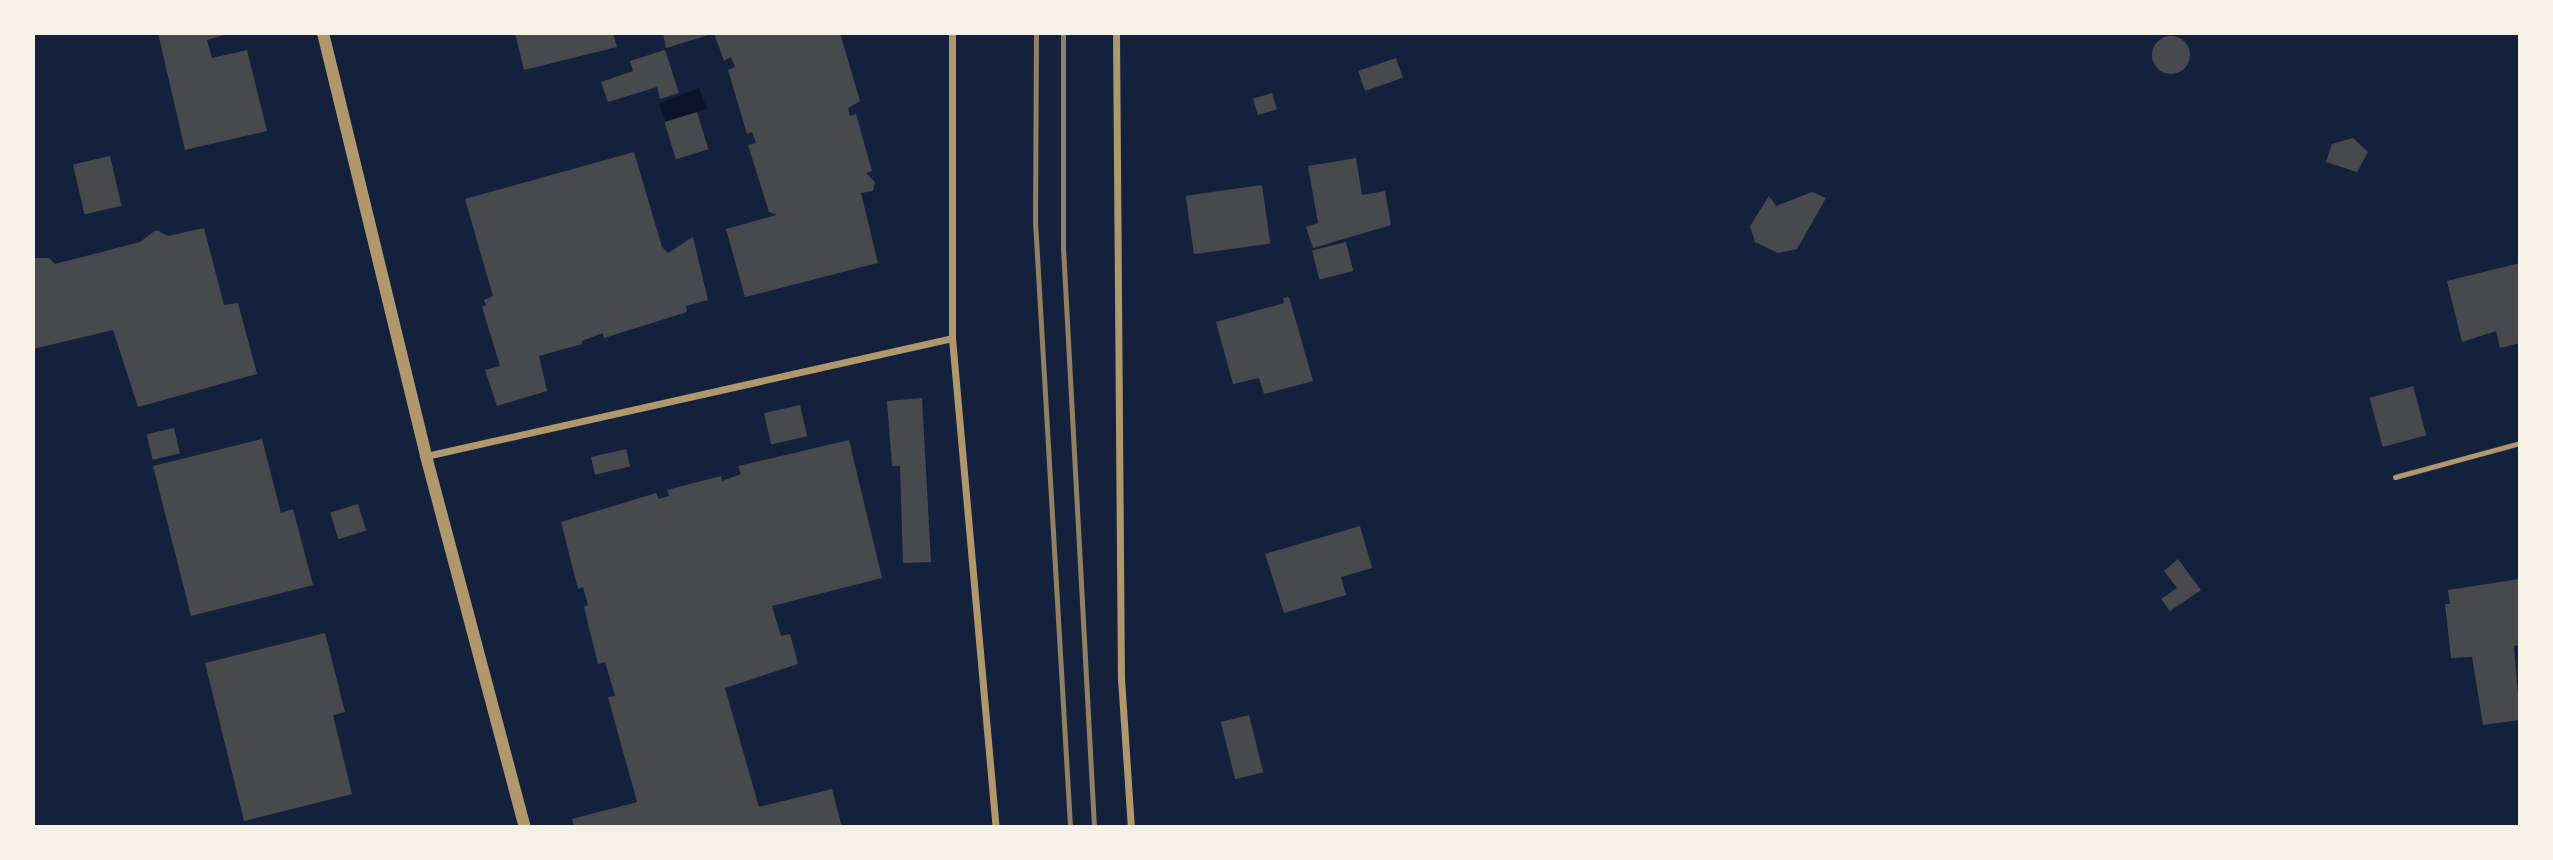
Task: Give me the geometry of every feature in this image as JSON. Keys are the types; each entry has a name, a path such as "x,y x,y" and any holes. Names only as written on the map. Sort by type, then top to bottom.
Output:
{"street":[{"path":"323,33 426,456 525,827"},
{"path":"951,33 952,338 996,827"},
{"path":"1116,33 1121,678 1131,827"},
{"path":"426,456 952,338"}],"lane":[{"path":"2395,477 2520,443"}],"water":[{"path":"699,88 707,109 667,124 659,103"}],"building":[{"path":"158,33 231,33 207,40 212,58 247,50 267,131 185,150"},
{"path":"515,33 613,33 617,47 524,70"},
{"path":"663,33 712,33 712,34 666,48"},
{"path":"714,33 840,33 860,101 848,108 850,116 856,114 872,171 866,173 875,182 873,191 861,193 878,263 745,297 726,229 777,215 769,212 748,145 756,143 752,132 747,134 728,70 735,67 731,57 724,61"},
{"path":"2171,36 2184,42 2190,55 2184,68 2171,74 2158,68 2152,55 2158,42"},
{"path":"665,50 679,93 660,99 657,87 608,102 601,82 633,71 630,61"},
{"path":"1396,58 1403,78 1365,91 1358,71"},
{"path":"1272,93 1277,109 1258,115 1253,99"},
{"path":"697,112 708,149 676,159 664,122"},
{"path":"2353,138 2368,152 2357,172 2326,162 2332,144"},
{"path":"634,152 662,247 668,253 693,237 708,300 686,306 687,312 604,338 603,333 582,341 582,344 539,356 547,391 497,406 485,370 500,366 482,307 486,305 484,300 493,296 465,199"},
{"path":"110,156 121,206 84,214 73,165"},
{"path":"1356,158 1362,195 1385,191 1391,225 1313,248 1306,227 1318,223 1308,166"},
{"path":"1262,185 1270,243 1194,254 1186,196"},
{"path":"1812,192 1826,198 1797,249 1778,253 1755,242 1750,226 1769,196 1776,206"},
{"path":"204,228 224,305 238,303 257,374 138,407 113,330 33,349 33,258 49,258 55,264 140,242 156,230 168,236"},
{"path":"1346,242 1353,271 1319,280 1312,250"},
{"path":"2520,263 2520,343 2500,348 2496,331 2462,342 2447,281"},
{"path":"1289,297 1313,381 1264,394 1259,378 1233,384 1216,322 1284,303 1283,298"},
{"path":"2413,386 2426,435 2383,447 2370,398"},
{"path":"922,398 931,562 903,563 900,466 892,466 887,401"},
{"path":"800,405 807,436 771,445 764,413"},
{"path":"174,428 180,453 153,460 147,434"},
{"path":"262,439 281,513 293,509 313,585 191,616 153,466"},
{"path":"849,440 882,578 772,606 781,636 790,634 798,664 725,688 759,807 832,789 842,827 574,827 572,819 637,802 608,697 615,696 605,662 598,664 584,607 588,605 583,587 578,589 561,522 656,493 659,499 669,496 667,490 721,476 722,481 741,474 738,466"},
{"path":"626,449 630,467 595,475 591,457"},
{"path":"358,504 366,531 338,539 330,512"},
{"path":"1360,526 1372,568 1341,577 1346,595 1284,613 1265,554"},
{"path":"2178,559 2201,590 2170,611 2161,599 2177,588 2164,571"},
{"path":"2520,579 2520,645 2514,646 2520,720 2483,725 2472,657 2451,658 2445,604 2450,604 2448,590"},
{"path":"325,633 345,712 333,715 352,794 244,821 205,663"},
{"path":"1249,715 1263,772 1235,779 1221,722"}],"railway":[{"path":"1036,33 1035,221 1070,827"},
{"path":"1063,33 1063,247 1094,827"}]}
